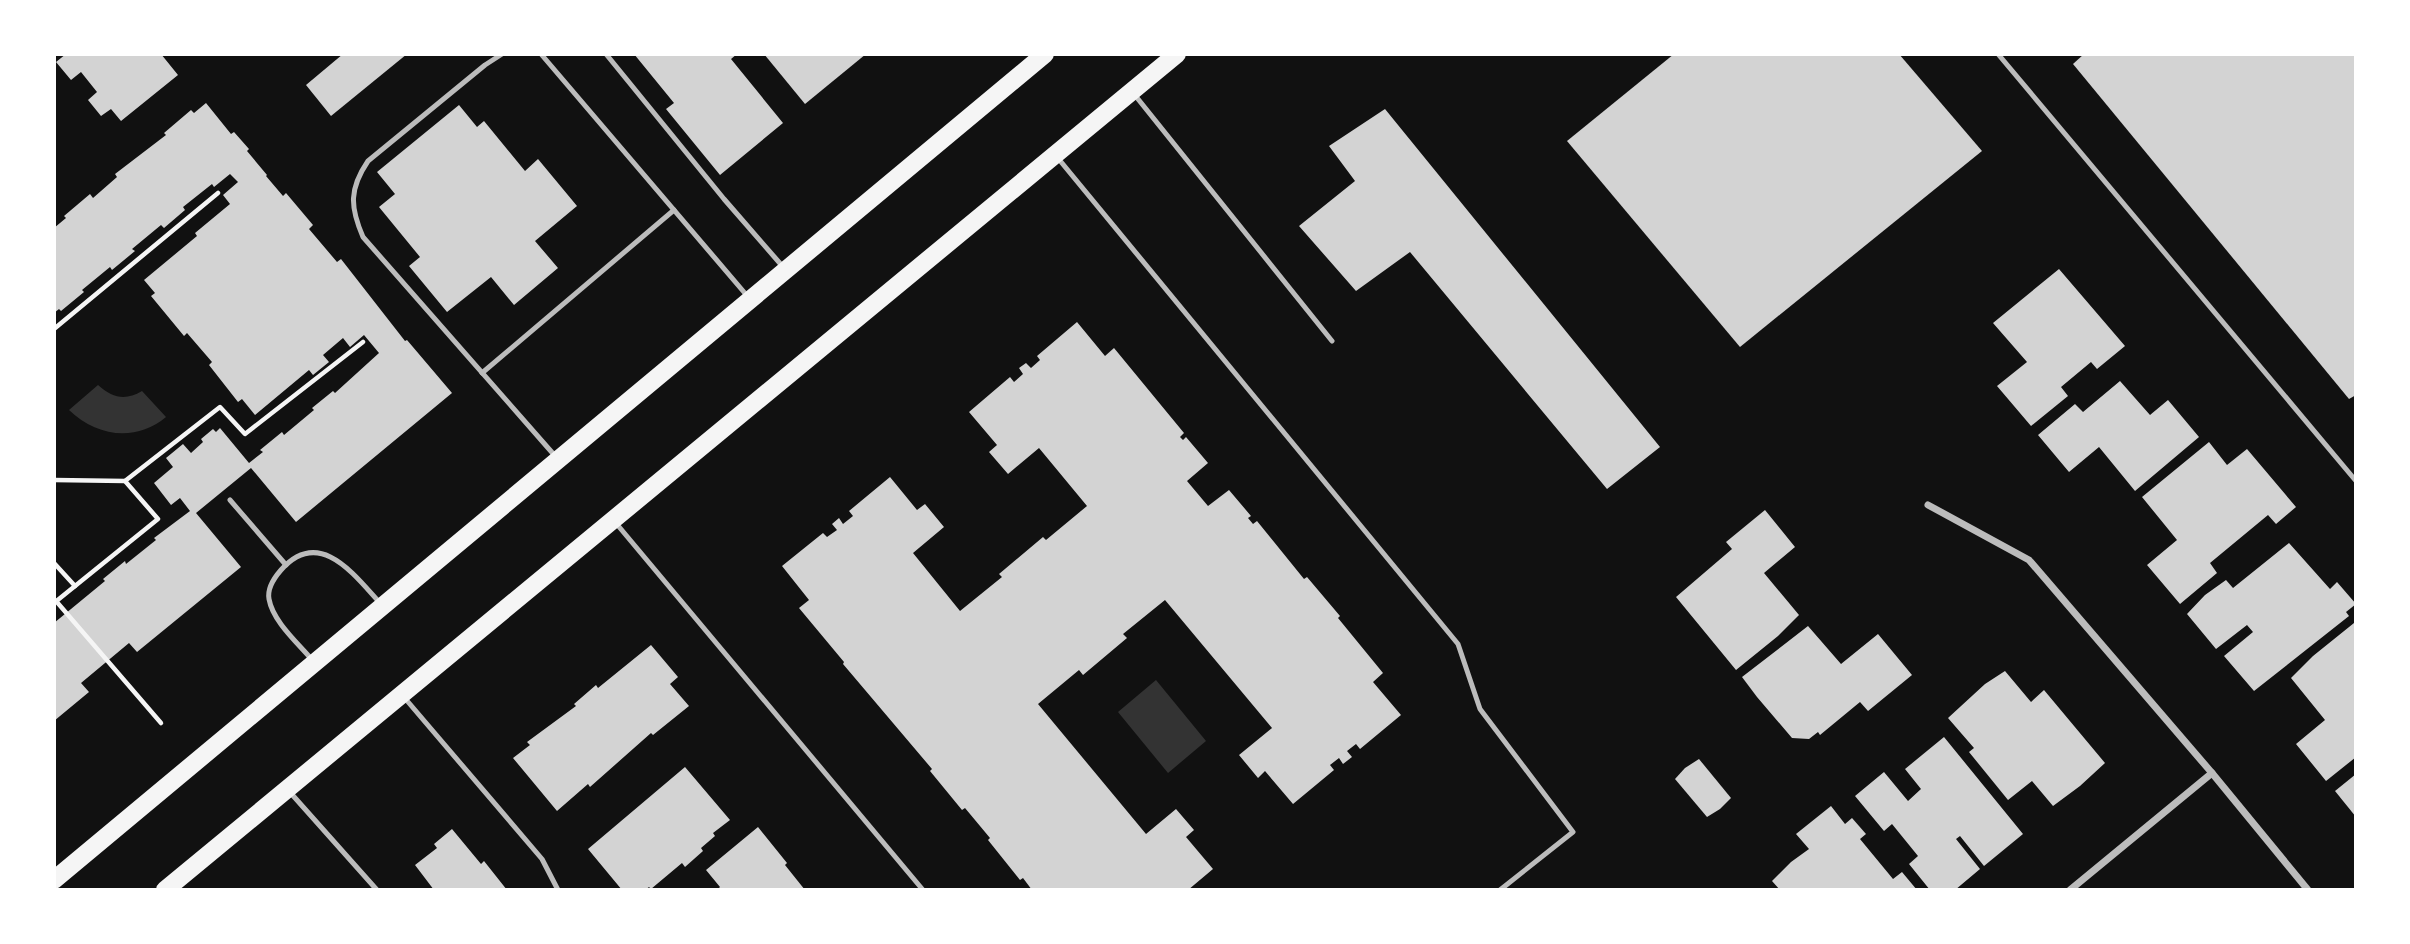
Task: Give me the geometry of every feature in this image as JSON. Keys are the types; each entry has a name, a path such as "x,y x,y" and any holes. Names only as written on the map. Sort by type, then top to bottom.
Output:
{"main road":[{"path":"54,880 1045,54"},
{"path":"165,890 1177,54"}],"street":[{"path":"1928,505 2029,560 2212,773 2308,890"},
{"path":"2070,890 2212,773"}],"lane":[{"path":"502,54 368,161 358,177 352,212 362,237 559,460"},
{"path":"541,54 751,300"},
{"path":"606,54 724,200 786,270"},
{"path":"1998,54 2356,481"},
{"path":"1132,92 1332,341"},
{"path":"1055,155 1458,643 1480,709 1573,832 1500,890"},
{"path":"482,373 674,210"},
{"path":"230,500 286,565"},
{"path":"613,519 923,890"},
{"path":"316,663 280,621 270,604 269,589 286,565 312,553 332,556 348,567 383,607"},
{"path":"402,695 542,859 558,890"},
{"path":"286,788 377,890"}],"path":[{"path":"54,329 218,193"},
{"path":"54,480 125,481 220,407 245,434 363,342"},
{"path":"125,481 158,519 55,602 161,723"},
{"path":"54,562 75,586"}],"shaded area":[{"path":"98,385 119,397 142,391 166,417 154,425 130,433 104,431 92,426 69,410"},
{"path":"1156,680 1206,741 1168,773 1118,712"}],"building":[{"path":"66,54 161,54 178,75 121,121 111,109 101,116 88,100 97,92 81,72 71,80 56,62"},
{"path":"343,54 407,54 331,116 306,85"},
{"path":"634,54 737,54 731,59 783,123 720,175 666,109 674,103"},
{"path":"764,54 866,54 805,104"},
{"path":"1674,54 1899,54 1982,151 1740,347 1567,141"},
{"path":"2084,54 2356,54 2356,395 2349,399 2073,64"},
{"path":"206,103 231,134 234,132 249,149 247,151 266,176 283,196 286,193 313,225 309,229 337,262 341,259 405,341 407,340 452,393 296,522 251,468 196,513 241,567 137,652 129,643 81,683 89,692 54,721 54,623 105,581 103,579 125,561 126,564 156,540 154,538 190,511 180,498 171,505 154,483 173,467 166,458 183,444 191,453 203,442 201,439 213,429 216,432 220,428 249,463 263,452 260,450 282,432 284,435 314,410 312,408 333,391 335,393 379,353 364,335 350,347 343,338 323,355 329,362 313,375 309,370 255,415 242,399 238,402 209,365 212,362 187,333 184,336 151,296 155,293 144,280 197,236 195,233 230,204 223,195 238,182 230,174 214,187 212,184 183,207 185,210 164,228 161,225 112,270 110,267 61,311 59,309 54,313 54,228 90,194 93,198 117,177 115,174 166,135 164,133 191,110 194,113"},
{"path":"459,105 477,127 484,121 525,171 538,159 577,206 535,241 558,268 514,305 491,277 447,312 409,266 420,257 379,207 395,194 377,172"},
{"path":"1385,109 1660,447 1607,489 1410,252 1356,291 1299,226 1355,181 1329,146"},
{"path":"2059,269 2125,346 2097,369 2091,362 2061,387 2068,396 2031,426 1997,386 2027,362 1993,323"},
{"path":"1077,322 1105,356 1114,348 1184,433 1180,437 1183,440 1186,437 1208,463 1187,481 1208,506 1229,490 1251,516 1248,518 1253,524 1257,521 1304,579 1307,577 1340,616 1338,618 1383,673 1373,682 1401,715 1360,749 1356,744 1347,751 1352,757 1343,764 1339,758 1330,765 1334,770 1293,804 1265,771 1258,778 1239,755 1272,728 1165,600 1123,634 1127,638 1083,675 1079,670 1038,704 1146,834 1176,809 1194,830 1186,837 1213,869 1188,890 1032,890 1023,878 1020,880 965,808 962,810 930,771 932,769 799,608 809,600 782,566 823,533 827,537 837,530 832,524 839,518 843,524 853,516 849,511 890,477 917,510 925,504 944,527 913,553 960,611 1002,577 999,574 1043,537 1046,540 1087,506 1039,448 1008,474 989,452 997,445 969,412 1010,377 1014,382 1023,374 1019,368 1026,363 1031,368 1040,360 1037,356"},
{"path":"2120,381 2150,415 2168,400 2199,437 2135,491 2099,447 2069,472 2038,435 2075,404 2083,412"},
{"path":"2209,442 2227,465 2247,449 2296,507 2276,524 2268,515 2210,563 2217,573 2180,604 2147,565 2177,540 2142,497"},
{"path":"1765,510 1795,547 1764,573 1799,615 1736,670 1676,597 1732,549 1726,542"},
{"path":"2289,543 2330,589 2337,582 2356,604 2346,612 2349,616 2254,691 2224,656 2253,632 2247,625 2216,649 2187,614 2205,595 2226,580 2233,588"},
{"path":"2354,623 2356,757 2326,781 2296,744 2325,720 2291,678 2313,656"},
{"path":"1808,626 1841,664 1878,634 1912,675 1868,711 1860,702 1820,735 1818,732 1809,739 1792,738 1742,677"},
{"path":"651,645 678,677 670,684 689,706 653,735 651,733 590,787 588,784 557,811 513,758 530,745 527,742 576,706 574,704 596,685 598,688"},
{"path":"2005,671 2031,702 2044,690 2105,763 2053,806 2032,781 2008,800 1969,752 1974,748 1948,718 1985,684"},
{"path":"1944,737 2023,834 1984,866 1960,836 1956,839 1980,869 1955,890 1930,890 1909,864 1918,856 1892,824 1884,831 1855,796 1884,772 1908,801 1921,789 1905,769"},
{"path":"1699,759 1731,798 1707,817 1675,779"},
{"path":"685,767 730,820 713,833 715,836 701,848 703,851 685,867 682,863 651,889 622,890 588,849"},
{"path":"2356,774 2356,817 2335,791"},
{"path":"1831,806 1845,824 1852,818 1866,834 1860,839 1893,879 1902,872 1917,890 1780,890 1772,881 1809,849 1796,834"},
{"path":"758,827 805,890 717,890 720,887 706,870"},
{"path":"452,829 481,864 484,861 507,890 434,890 415,865 437,848 434,844"}]}
